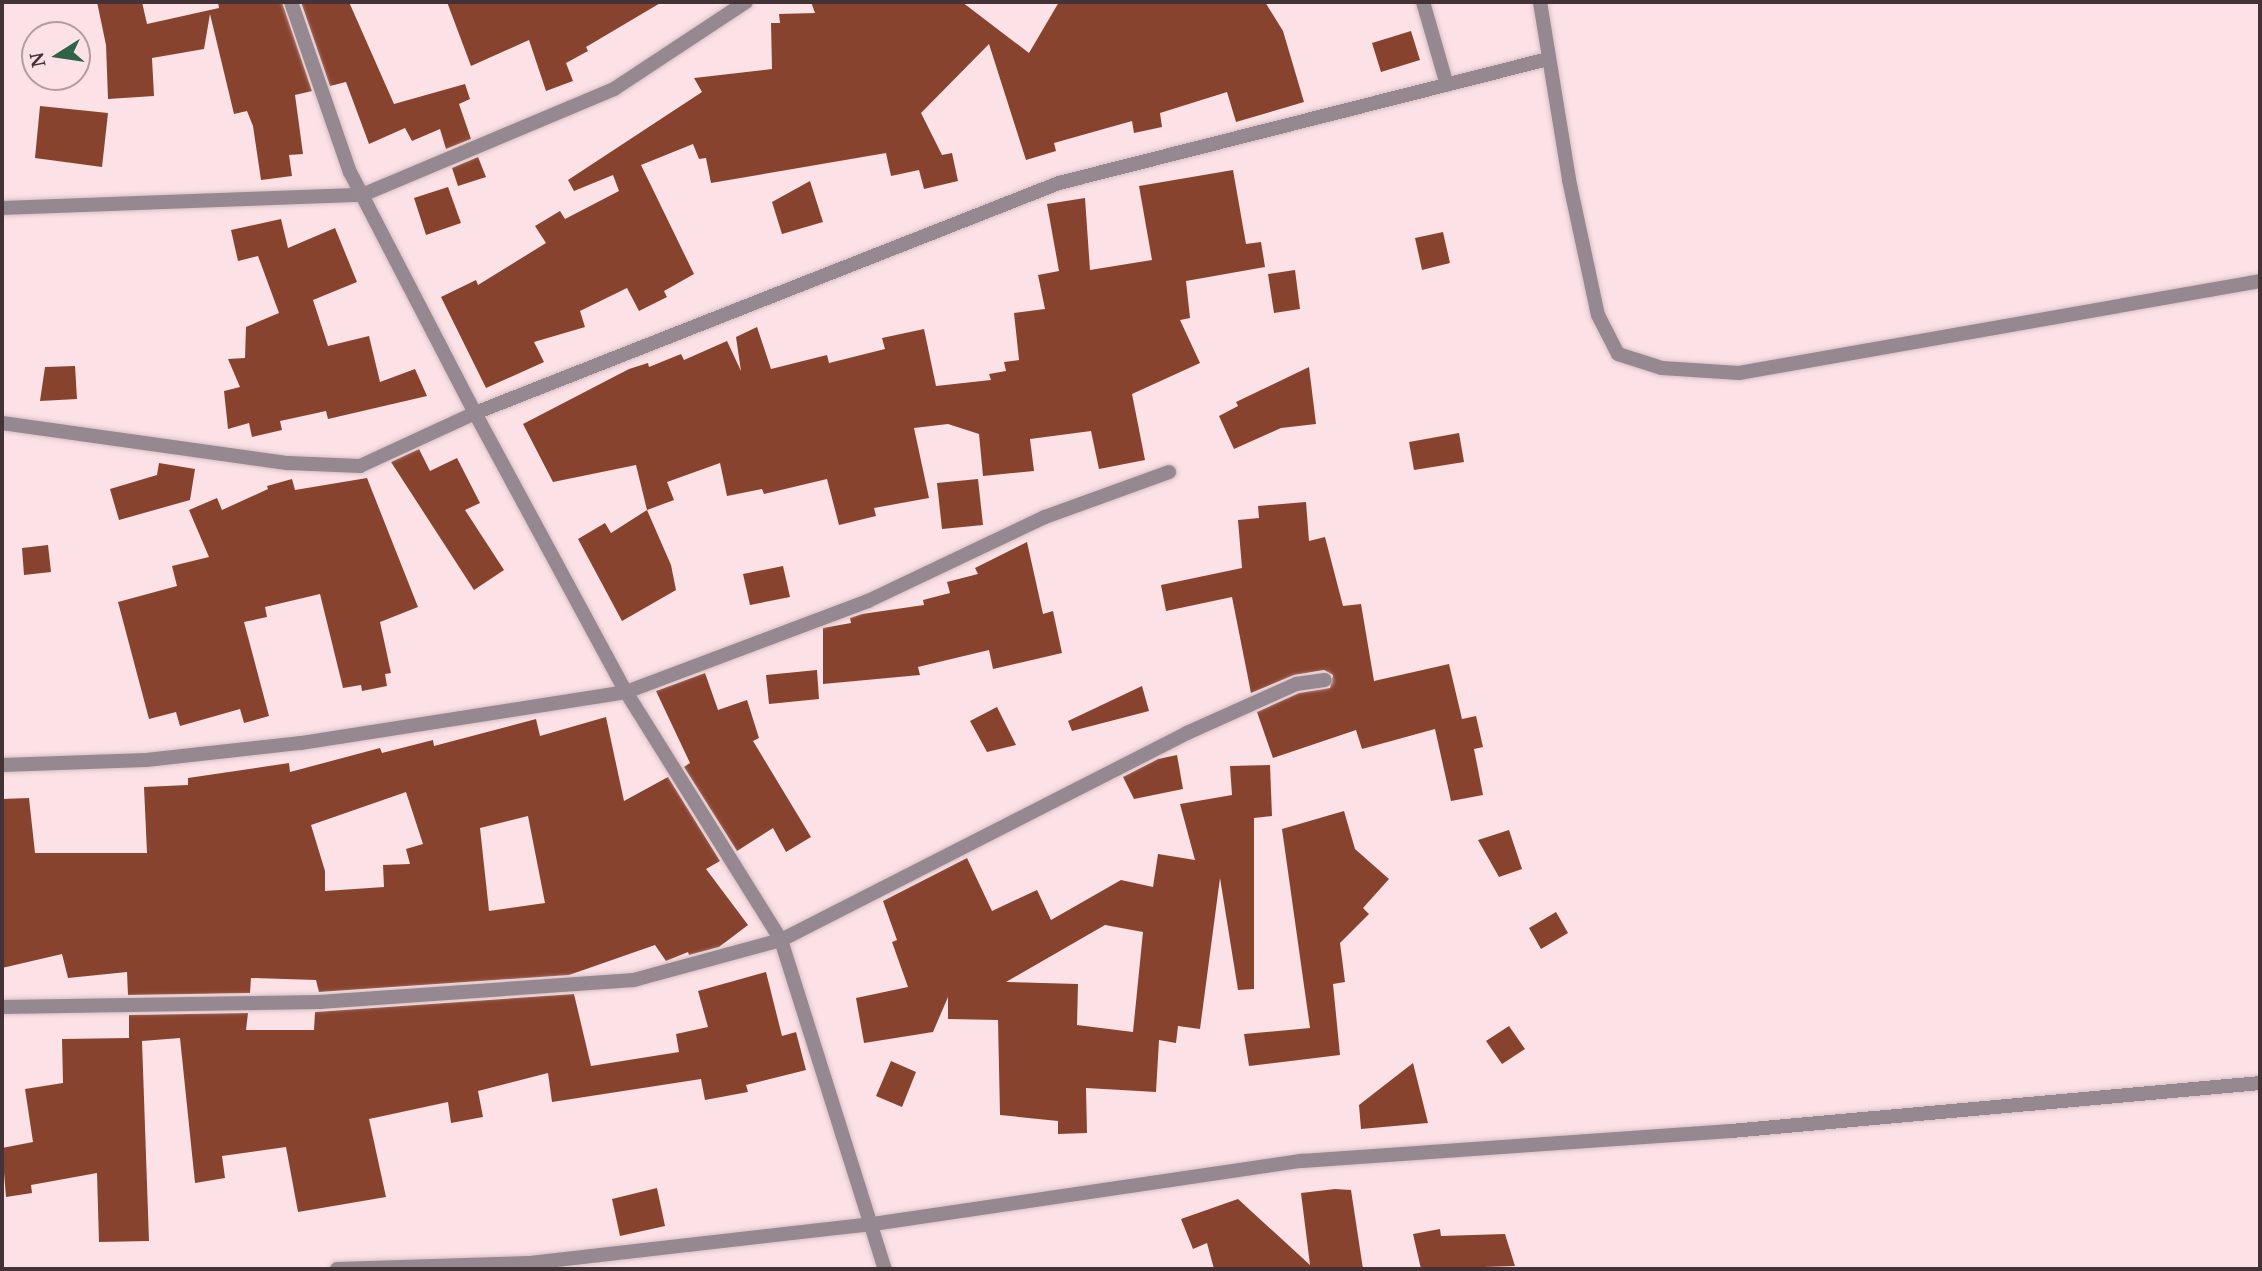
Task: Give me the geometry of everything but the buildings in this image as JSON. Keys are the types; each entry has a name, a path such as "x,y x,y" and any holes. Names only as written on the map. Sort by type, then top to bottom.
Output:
{"street":[{"path":"291,2 362,195 475,413 626,692 781,940 873,1224 885,1269"},
{"path":"2,208 362,195 614,89 746,2"},
{"path":"1423,2 1447,85"},
{"path":"1539,2 1598,315 1618,354 1662,368 1739,373 2260,281"},
{"path":"2,424 288,463 360,466 475,413 1059,183 1548,60"},
{"path":"2,765 146,760 301,743 626,692 868,601 1045,517 1169,472"},
{"path":"2,1007 319,1002 634,980 781,940 1187,733 1296,684 1325,680"},
{"path":"337,1269 530,1263 873,1224 1302,1161 1731,1131 2260,1083"}]}
